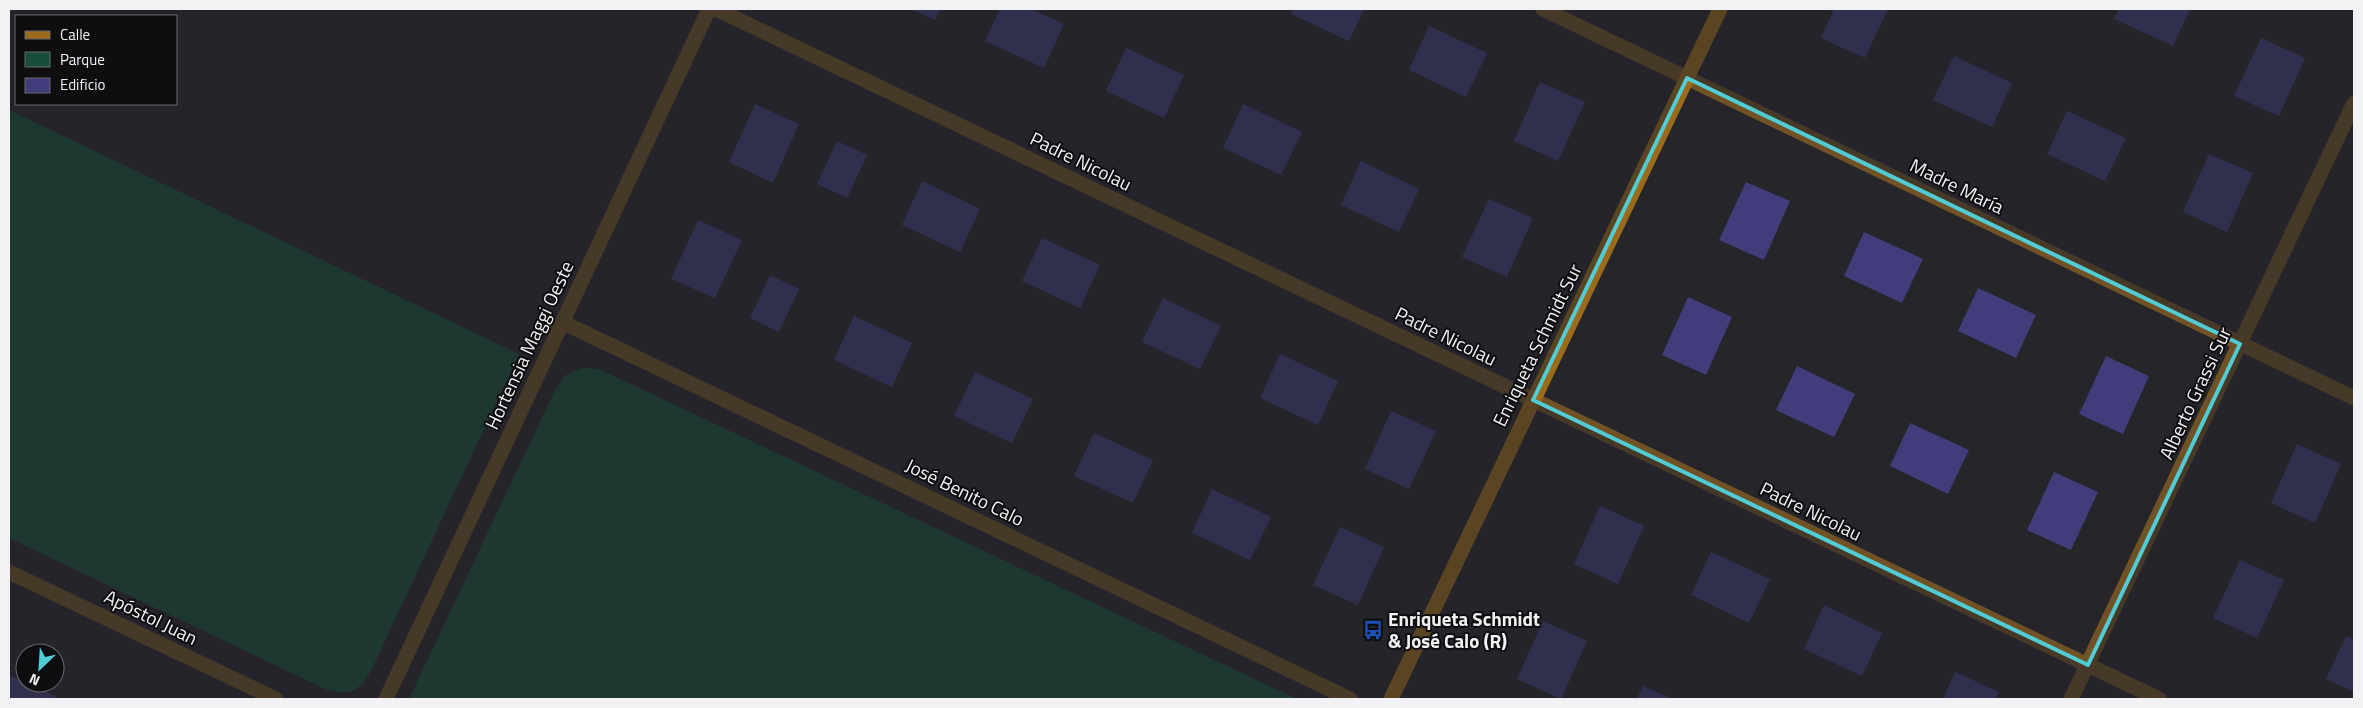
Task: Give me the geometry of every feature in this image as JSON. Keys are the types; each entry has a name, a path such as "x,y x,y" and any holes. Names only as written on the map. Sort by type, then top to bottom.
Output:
{"street":[{"name":"Hortensia Maggi Oeste","path":"386,699 709,9"},
{"name":"Padre Nicolau","path":"716,9 2158,699"},
{"name":"Madre María","path":"1543,9 2354,398"},
{"name":"Enriqueta Schmidt Sur","path":"1391,699 1720,9"},
{"name":"Alberto Grassi Sur","path":"2071,699 2354,103"},
{"name":"José Benito Calo","path":"562,322 1350,699"},
{"name":"Apóstol Juan","path":"9,572 268,698"}],"highlighted area":[{"path":"1687,78 2240,344 2088,665 1533,400"}],"green space":[{"path":"9,110 519,354 371,671 362,684 352,691 340,692 325,689 9,538"},
{"path":"581,368 599,369 1297,699 409,699 555,390 566,375"}],"building":[{"path":"911,9 940,9 935,20"},
{"path":"1000,9 1031,9 1064,24 1044,68 985,41"},
{"path":"1293,9 1364,9 1349,41 1291,14"},
{"path":"1834,9 1888,9 1865,58 1821,38"},
{"path":"2119,9 2190,9 2173,46 2114,19"},
{"path":"1429,26 1487,53 1466,97 1409,70"},
{"path":"2261,38 2305,58 2279,116 2234,96"},
{"path":"1126,48 1184,75 1164,118 1106,91"},
{"path":"1954,56 2012,83 1992,127 1933,100"},
{"path":"1540,82 1585,102 1558,161 1514,141"},
{"path":"755,104 799,124 773,183 729,162"},
{"path":"1243,104 1302,132 1281,175 1223,148"},
{"path":"2067,111 2126,138 2105,181 2047,154"},
{"path":"837,141 867,155 847,198 817,184"},
{"path":"2209,154 2253,173 2227,232 2183,212"},
{"path":"1361,161 1419,189 1399,232 1341,205"},
{"path":"922,181 980,209 960,252 902,225"},
{"path":"1746,182 1790,201 1764,260 1719,240"},
{"path":"1489,199 1533,218 1507,277 1462,257"},
{"path":"698,220 742,240 715,298 671,279"},
{"path":"1864,232 1923,259 1902,303 1844,276"},
{"path":"1042,238 1100,265 1080,308 1022,281"},
{"path":"770,275 799,289 779,332 750,318"},
{"path":"1978,288 2036,315 2016,358 1958,331"},
{"path":"1688,297 1732,317 1706,375 1662,355"},
{"path":"1163,298 1221,326 1200,369 1142,342"},
{"path":"854,316 912,343 892,387 834,360"},
{"path":"1280,354 1338,381 1318,425 1260,398"},
{"path":"2106,356 2149,376 2123,434 2079,414"},
{"path":"1797,366 1855,394 1834,437 1776,410"},
{"path":"975,372 1033,399 1012,443 954,416"},
{"path":"1391,411 1436,431 1409,489 1365,469"},
{"path":"1910,423 1969,450 1948,494 1890,466"},
{"path":"1094,433 1153,460 1133,503 1074,476"},
{"path":"2297,444 2341,464 2315,523 2271,503"},
{"path":"2054,472 2098,492 2071,550 2027,530"},
{"path":"1212,489 1271,517 1250,560 1192,533"},
{"path":"1600,506 1644,526 1618,584 1574,564"},
{"path":"1340,527 1384,547 1358,605 1313,585"},
{"path":"1711,552 1770,579 1749,623 1691,595"},
{"path":"2240,560 2284,580 2257,638 2213,618"},
{"path":"1824,605 1882,633 1862,676 1804,649"},
{"path":"1543,621 1587,641 1561,699 1517,679"},
{"path":"2346,636 2354,640 2354,692 2326,679"},
{"path":"1955,672 1999,692 1996,699 1943,699"},
{"path":"9,675 15,678 15,693 48,693 57,697 56,699 9,699"},
{"path":"1643,686 1672,699 1637,699"}],"place":[{"name":"Enriqueta Schmidt & José Calo (R)","path":"1373,630"}]}
